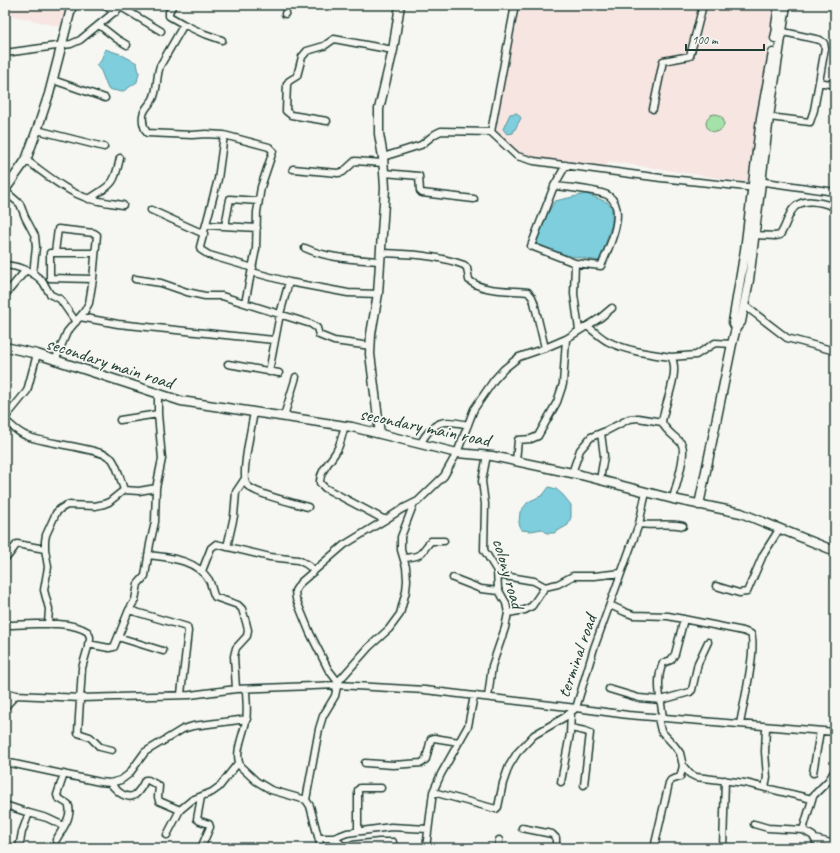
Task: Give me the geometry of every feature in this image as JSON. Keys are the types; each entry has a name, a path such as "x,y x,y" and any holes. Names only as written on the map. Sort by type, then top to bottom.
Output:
{"street":[{"path":"33,274 36,247 35,236 20,204 5,190 26,160 37,130 53,80 72,5"},
{"path":"104,5 116,12"},
{"path":"173,5 169,12 169,16 202,33 222,40"},
{"path":"285,14 288,5"},
{"path":"380,434 370,354 371,334 378,294 385,195 383,160 379,134 379,109 393,50 400,5"},
{"path":"491,132 515,5"},
{"path":"653,110 663,61 690,56 703,5"},
{"path":"699,505 732,344 736,328 742,322 757,185 769,117 778,31 776,25 779,5"},
{"path":"736,328 733,322 749,250 755,235 761,118 778,31 786,5"},
{"path":"5,53 71,44 80,40 122,6 161,31"},
{"path":"183,24 182,29 157,73 157,85 153,99 143,114 144,126 147,133 224,135 272,149 258,201 256,249 245,303"},
{"path":"99,25 127,45"},
{"path":"769,117 810,122 814,110 825,48 824,43 820,40 778,31"},
{"path":"327,121 291,115 286,111 287,84 296,76 304,53 310,49 324,46 334,39 393,50"},
{"path":"53,80 105,98"},
{"path":"819,82 835,85"},
{"path":"37,130 104,147"},
{"path":"293,169 338,173 343,172 355,161 383,160 421,145 441,131 491,132 517,156 534,161 661,178 835,192"},
{"path":"224,135 218,179 200,247 201,250 205,253 289,282 348,293 378,294"},
{"path":"89,199 108,186 115,179 120,158"},
{"path":"26,160 66,188 89,199 124,205"},
{"path":"554,186 595,192 609,196 616,205 618,214 612,240 601,266 574,263 531,246 554,186 566,165"},
{"path":"384,173 419,176 420,191 422,194 474,199"},
{"path":"225,226 230,199 258,201"},
{"path":"755,235 780,235 792,210 799,204 809,202 835,208"},
{"path":"151,210 204,234"},
{"path":"206,226 257,228"},
{"path":"55,252 58,230 96,234 98,240 95,253 94,279 89,303 84,312 71,326 64,338 55,361"},
{"path":"305,248 316,253 341,258 380,261"},
{"path":"94,279 50,278 50,253 95,253"},
{"path":"381,253 419,254 438,257 466,266 470,280 478,286 528,292 534,302 545,348"},
{"path":"574,263 574,294 579,330"},
{"path":"5,265 26,270 33,274 43,282 50,295 58,297 78,319 274,340"},
{"path":"6,292 26,270"},
{"path":"135,279 161,283 187,292 205,296 222,296 311,324 317,328 319,335 329,339 371,346"},
{"path":"269,372 274,340 289,282"},
{"path":"744,305 787,338 835,351"},
{"path":"338,683 328,669 310,633 296,599 296,587 344,545 422,498 444,476 457,453 474,409 494,380 504,369 519,357 566,339 600,318 612,308"},
{"path":"587,326 601,337 615,345 671,357 696,355 715,343 732,344"},
{"path":"516,461 517,441 531,439 538,436 558,398 563,384 566,339"},
{"name":"secondary main road","path":"5,347 37,354 181,401 345,426 457,453 487,455 572,473 673,499 741,513 835,551"},
{"path":"37,354 27,391 5,419 20,433 32,438 99,452 110,457 115,464 124,490"},
{"path":"671,357 674,362 674,371 662,422 664,427 682,444 684,449 673,499"},
{"path":"228,364 279,373"},
{"path":"284,416 296,377"},
{"path":"88,644 111,648 114,647 129,610 135,600 139,583 145,576 155,522 156,488 162,459 158,414 158,394"},
{"path":"254,412 244,473 244,480 246,484 250,489 308,507"},
{"path":"120,420 158,414"},
{"path":"572,473 580,450 591,437 633,418 662,422"},
{"path":"420,444 430,430 443,421 452,421 468,425"},
{"path":"345,426 340,444 322,472 320,483 325,488 385,520"},
{"path":"600,480 604,456 601,433"},
{"name":"colony road","path":"487,455 482,481 485,504 483,545 484,550 495,567 498,575 497,585 506,603 508,613 505,628 492,666 488,697"},
{"path":"227,547 234,516 236,492 244,480"},
{"path":"48,624 49,609 44,590 48,567 45,549 46,535 56,513 60,509 72,504 95,506 104,504 124,490 140,491 156,488"},
{"name":"terminal road","path":"433,792 496,809 503,783 517,753 534,735 565,718 576,708 594,648 639,524 646,492"},
{"path":"306,800 319,729 323,716 335,696 338,683 369,647 389,629 400,614 406,591 406,567 401,550 401,537 414,503"},
{"path":"639,524 650,526 673,524 683,526"},
{"path":"716,586 739,593 747,592 763,555 780,528"},
{"path":"404,558 420,555 432,541 444,541"},
{"path":"5,558 17,544 45,549"},
{"path":"202,571 212,546 216,544 270,557 298,560 314,570"},
{"path":"148,555 179,559 187,562 202,571 211,583 215,597 234,603 242,609 248,633 235,651 234,661 236,689"},
{"path":"498,575 534,581 545,587 558,584 573,576 594,576 621,573"},
{"path":"453,578 481,589 499,591"},
{"path":"508,613 524,610 532,606 545,587"},
{"path":"610,605 633,614 668,616 744,631 751,634 751,660 740,724"},
{"path":"129,610 186,627 188,631 181,694"},
{"path":"684,619 675,654 671,660 664,663 662,668 658,694 661,700 661,731 680,753 683,766 690,774 696,777 745,783 812,799"},
{"path":"5,625 64,624 88,632 90,637 82,668 79,734 90,737 100,747 112,750"},
{"path":"118,638 163,651"},
{"path":"609,689 639,698 661,700 691,691 698,663 708,642"},
{"path":"5,692 16,695 81,698 181,694 190,695 236,689 338,683 425,690 628,715 835,732"},
{"path":"167,835 180,810 192,800 201,797 218,787 238,763 238,755 247,719 246,689"},
{"path":"5,707 16,695"},
{"path":"426,848 433,792 441,774 468,726 474,696"},
{"path":"561,782 571,728 571,712"},
{"path":"5,762 110,783 121,780 129,774 145,752 183,729 193,726 247,719"},
{"path":"765,788 767,777 765,752 766,727"},
{"path":"571,728 585,731 590,734 584,785"},
{"path":"813,773 820,731"},
{"path":"365,763 422,763 426,759 431,738 459,742"},
{"path":"238,763 263,786 279,793 306,800 310,806 321,848"},
{"path":"654,848 669,783 671,780 680,777 683,766"},
{"path":"803,830 812,796 829,780 835,770"},
{"path":"56,840 69,814 70,806 58,798 57,795 64,774"},
{"path":"110,783 118,792 123,795 130,796 137,793 145,780 148,780 159,786 159,801 180,810"},
{"path":"723,848 724,780"},
{"path":"358,831 358,790 360,788 381,788"},
{"path":"201,797 197,819 209,824 210,827 201,848"},
{"path":"5,805 47,818 64,826"},
{"path":"18,848 29,813"},
{"path":"754,824 768,828 807,831 815,839 819,848"},
{"path":"319,838 334,838 358,831 392,827 428,829"},
{"path":"522,828 552,834 556,838 556,848"},
{"path":"334,838 343,846 392,842"},
{"path":"815,839 835,844"},
{"path":"498,848 499,840"}],"shaded area":[{"path":"8,5 67,5 61,27 6,14"},
{"path":"518,5 774,5 750,183 608,161 607,167 518,154 494,129"}],"green space":[{"path":"715,114 721,117 724,123 721,129 715,132 709,129 706,123 709,117"}],"water":[{"path":"105,49 120,54 137,63 139,73 137,82 122,92 108,89 101,71 96,65 101,61"},
{"path":"517,113 521,118 513,133 507,134 503,129 510,114"},
{"path":"586,194 607,202 612,208 612,223 600,261 554,253 536,244 546,216 555,201"},
{"path":"549,487 556,489 571,505 571,517 568,525 554,533 547,533 542,529 531,531 521,530 519,523 520,512 528,502 543,495"}]}
